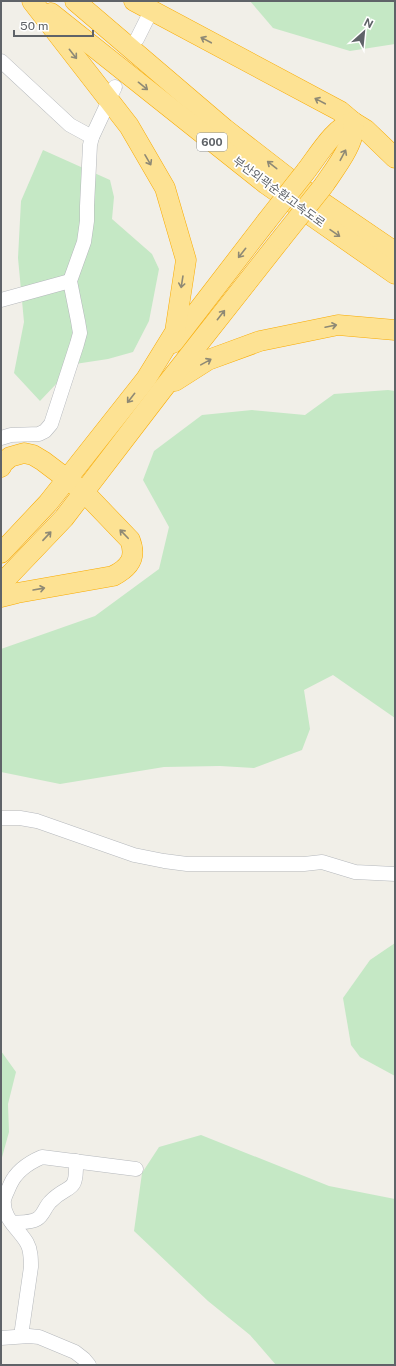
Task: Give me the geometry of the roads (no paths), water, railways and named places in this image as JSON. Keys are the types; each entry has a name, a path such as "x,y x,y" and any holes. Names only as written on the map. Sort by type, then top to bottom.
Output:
{"highway":[{"path":"32,1 129,126 165,188 186,260 174,332 154,384"},
{"name":"부산외곽순환고속도로","path":"36,1 266,184 395,274"},
{"name":"부산외곽순환고속도로","path":"75,1 225,129 301,188 395,252"},
{"path":"134,1 340,111 353,122 366,130 395,158"},
{"path":"1,584 64,518 84,492 154,384 266,222 342,126 353,122"},
{"path":"1,553 48,503 67,479 154,384 281,239 338,165 351,140 354,131 353,122"},
{"path":"154,384 208,360 260,341 338,325 395,330"},
{"path":"1,467 10,457 24,453 43,461 84,492 130,540 134,549 133,556 129,564 122,571 113,576 1,597"}],"street":[{"path":"137,39 148,17"},
{"path":"1,60 70,125 92,137"},
{"path":"1,438 11,435 39,434 45,431 51,424 78,344 80,333 70,281 84,242 87,221 89,155 92,137 106,107"},
{"path":"1,300 70,281"},
{"path":"1,818 20,818 37,821 134,855 164,861 195,864 304,864 322,862 355,872 395,874"},
{"path":"21,1336 31,1267 31,1257 28,1244 12,1223 4,1206 4,1198 12,1180 20,1170 31,1162 42,1157 136,1169"},
{"path":"12,1223 37,1219 53,1200 73,1186 76,1175 76,1161"},
{"path":"1,1338 21,1336 39,1337 75,1352 89,1365"}]}
